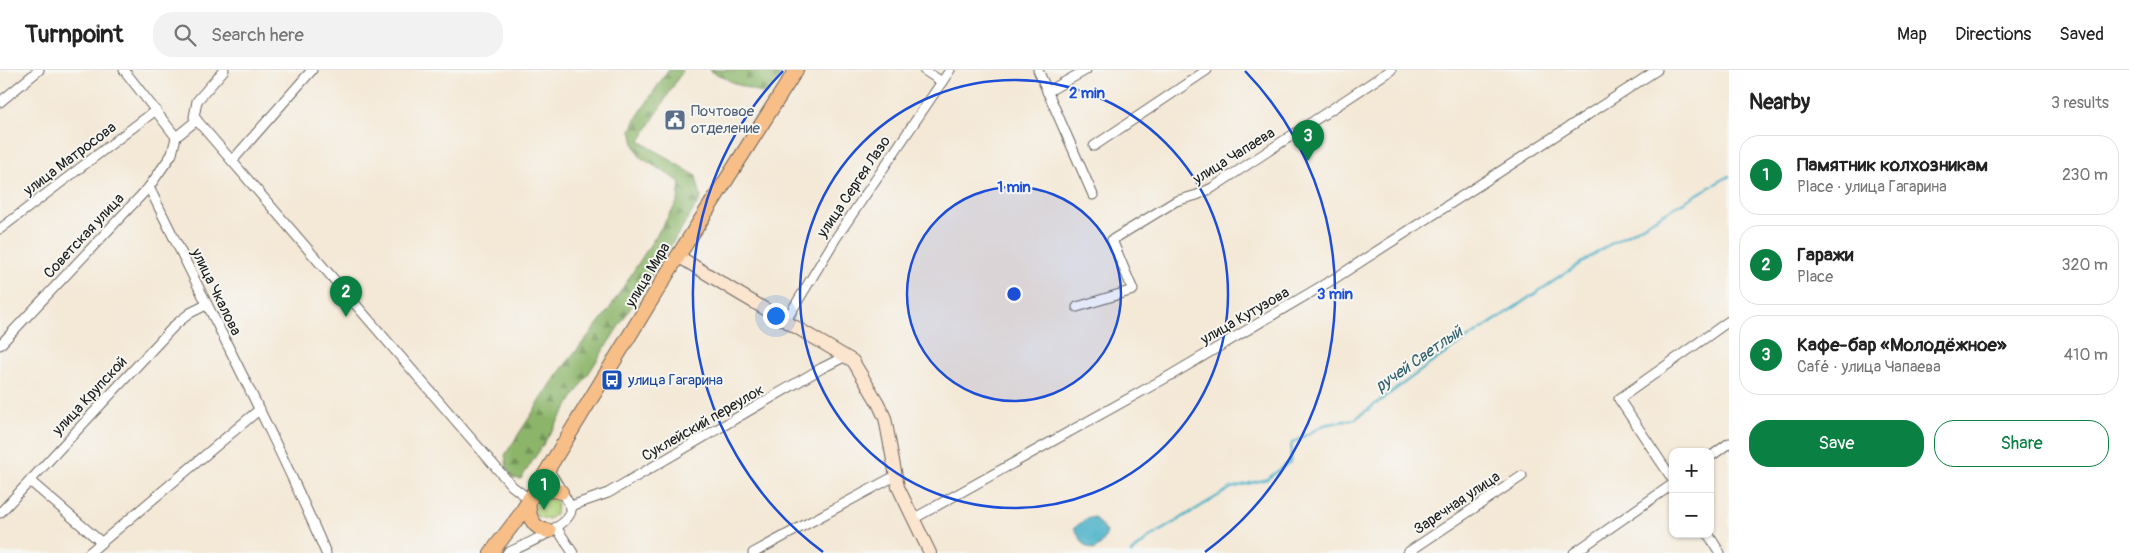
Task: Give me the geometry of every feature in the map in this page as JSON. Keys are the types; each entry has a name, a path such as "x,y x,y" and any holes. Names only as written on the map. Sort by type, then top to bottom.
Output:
{"main road":[{"name":"улица Мира","path":"529,499 678,256 796,70"},
{"path":"491,553 510,529 529,499 544,490 561,492"},
{"path":"529,499 529,511 533,523 539,529 553,529"}],"street":[{"path":"0,102 39,70"},
{"path":"124,70 176,137 197,120"},
{"path":"224,70 197,101 194,117 512,486 529,499"},
{"path":"232,161 312,70"},
{"path":"924,70 942,82"},
{"name":"улица Сергея Лазо","path":"785,322 836,238 950,70"},
{"path":"1038,70 1094,196"},
{"path":"1047,92 1086,70"},
{"path":"1094,146 1207,70"},
{"name":"улица Чапаева","path":"1076,307 1133,290 1112,240 1176,201 1212,188 1391,70"},
{"name":"улица Кутузова","path":"913,519 1171,375 1330,282 1657,70"},
{"name":"улица Матросова","path":"0,230 156,110"},
{"name":"Советская улица","path":"0,345 149,187 172,154 176,137"},
{"name":"улица Чкалова","path":"149,187 206,305 260,409 298,488 326,553"},
{"path":"678,256 785,322 853,361 885,418 895,476 930,553"},
{"name":"улица Крупской","path":"0,513 176,324 190,313 206,305"},
{"path":"1669,474 1619,399 1729,321"},
{"name":"Суклейский переулок","path":"571,506 608,493 822,368 846,356"},
{"path":"89,553 260,409"},
{"path":"1714,454 1729,443"},
{"path":"507,553 553,529 568,518 571,512 571,506 548,469"},
{"path":"753,553 895,476"},
{"name":"Заречная улица","path":"1406,553 1522,476"},
{"path":"30,481 101,542"},
{"path":"1574,553 1669,487"},
{"path":"553,529 573,553"},
{"path":"1711,538 1720,553"}],"green space":[{"path":"668,70 683,70 640,141 696,176 701,198 521,479 513,478 507,468 505,455 557,375 608,311 678,201 680,182 640,157 634,144 631,130 637,117"},
{"path":"709,70 784,70 766,95 736,84"},
{"path":"552,496 557,502 556,514 549,519 537,517 533,501"}],"water":[{"path":"1094,517 1107,533 1101,545 1094,550 1085,546 1074,528 1086,519"}],"waterway":[{"name":"ручей Светлый","path":"1131,553 1150,537 1231,488 1267,479 1290,462 1292,443 1324,425 1355,419 1434,361 1602,249 1729,176"}],"place":[{"name":"Почтовое отделение","path":"675,120"},
{"name":"Кафе-бар «Молодёжное»","path":"1308,161"},
{"name":"Гаражи","path":"346,317"},
{"name":"улица Гагарина","path":"612,380"},
{"name":"Памятник колхозникам","path":"544,510"}]}
